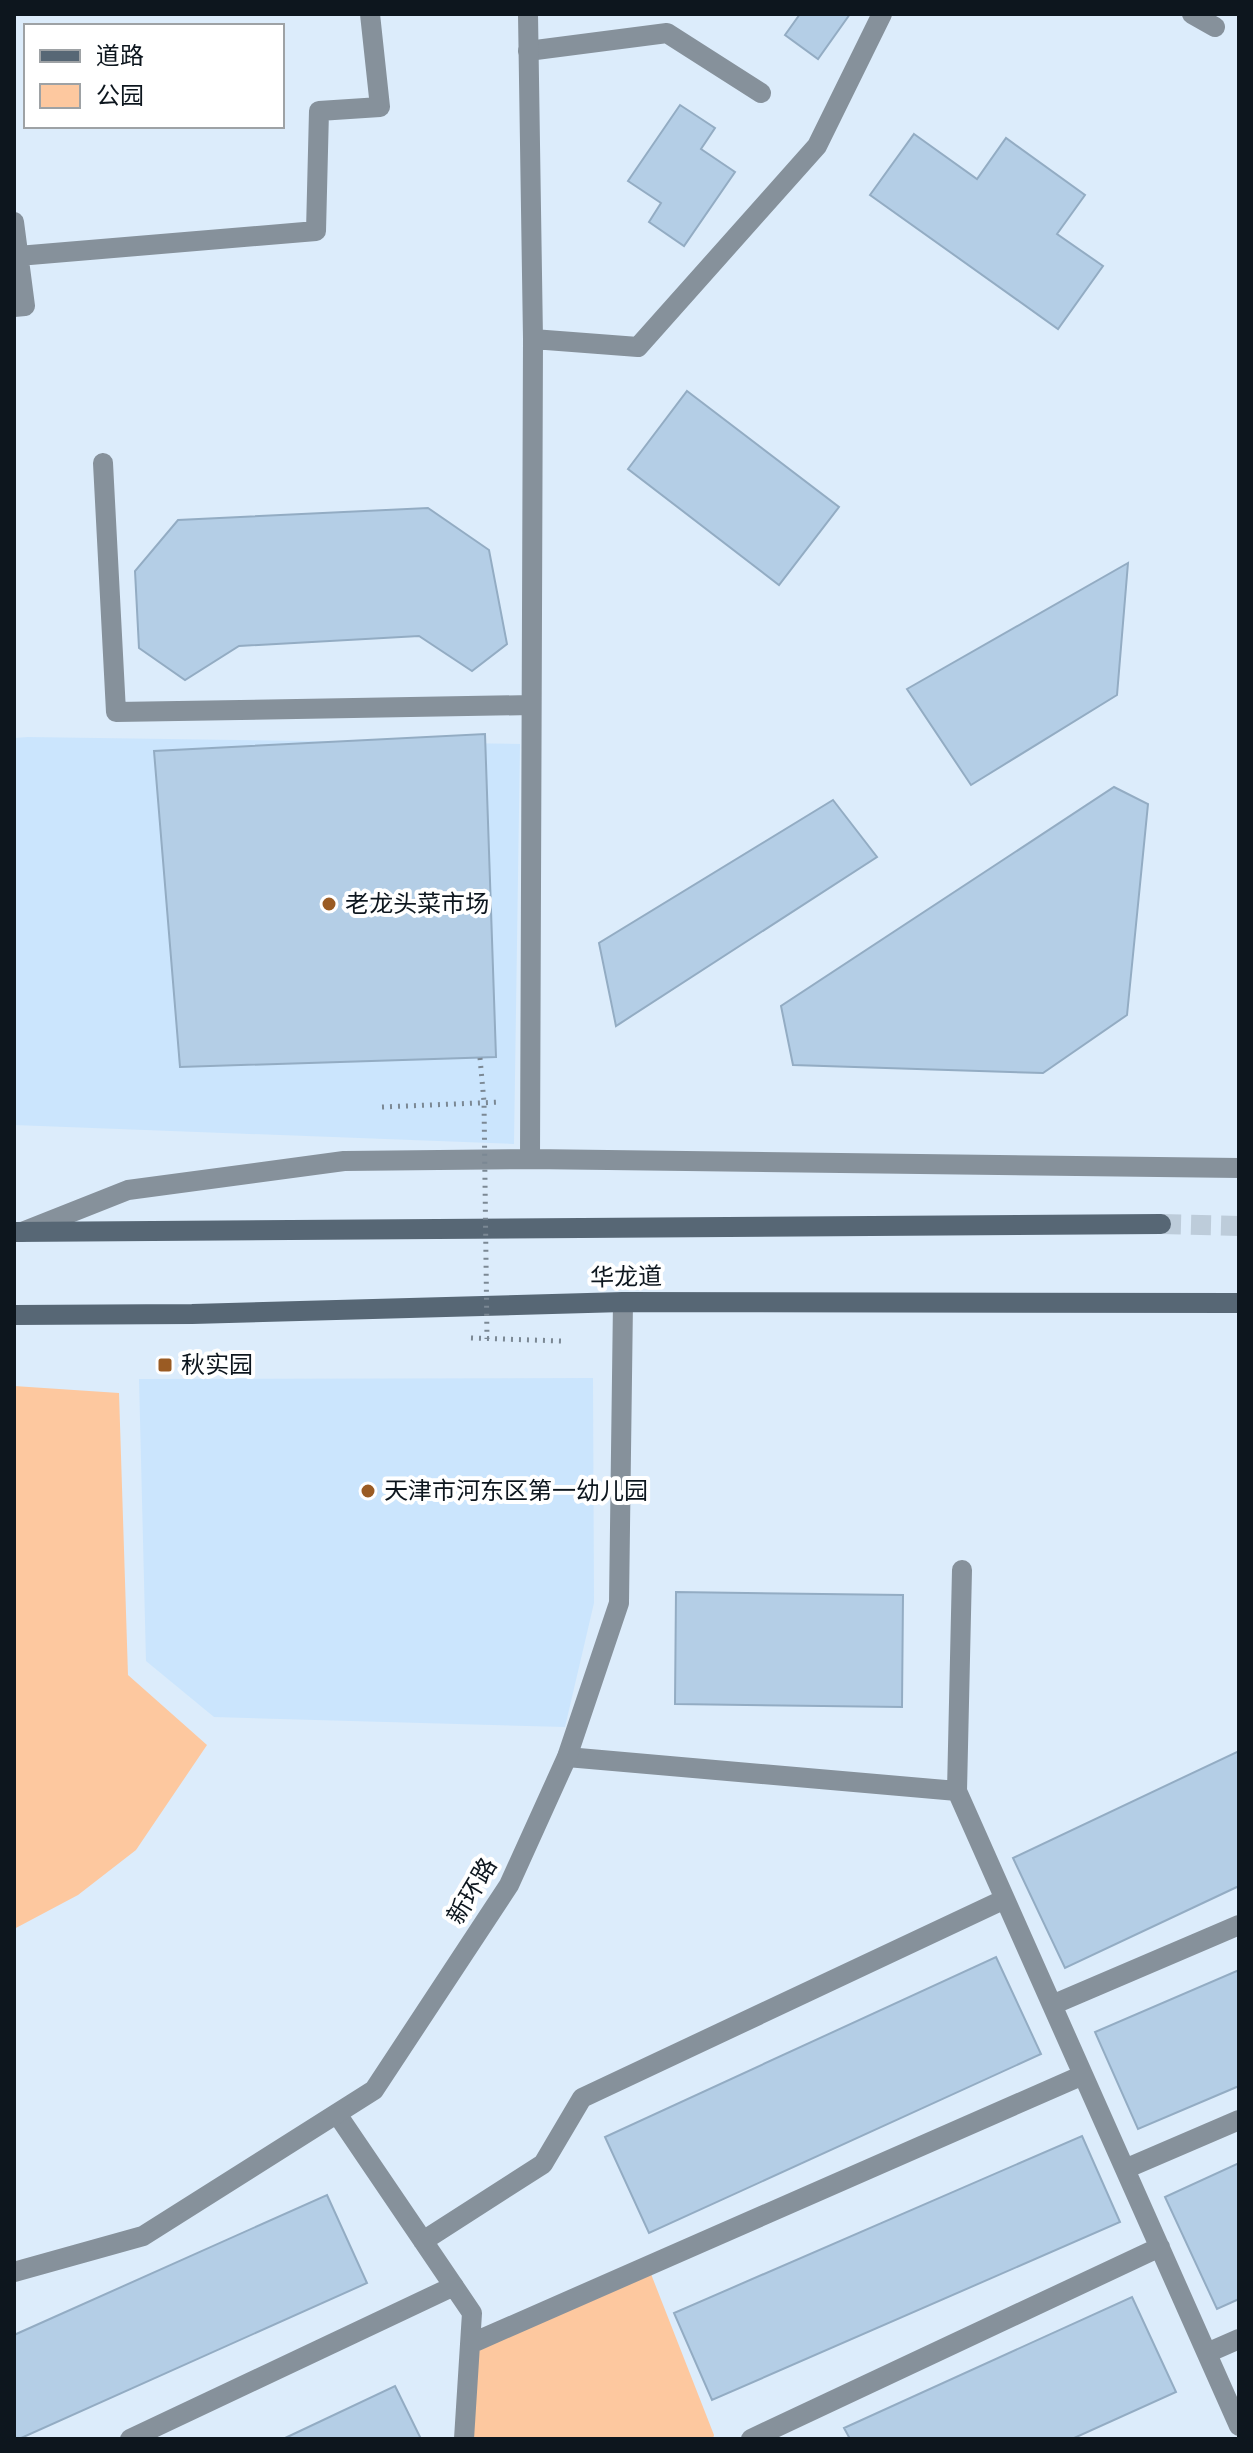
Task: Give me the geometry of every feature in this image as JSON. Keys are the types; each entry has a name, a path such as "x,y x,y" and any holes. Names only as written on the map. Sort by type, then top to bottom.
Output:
{"main road":[{"path":"18,1232 1161,1224"},
{"name":"华龙道","path":"14,1315 192,1314 623,1302 1239,1303"}],"street":[{"path":"18,256 316,231 319,111 380,107 370,14"},
{"path":"528,14 533,339 530,1159"},
{"path":"533,339 638,347 817,146 882,14"},
{"path":"1192,14 1215,27"},
{"path":"528,51 667,33 761,93"},
{"path":"14,222 25,306 14,307"},
{"path":"103,463 116,712 531,705"},
{"path":"18,1232 128,1190 344,1161 530,1159 1239,1168"},
{"name":"新环路","path":"14,2272 143,2236 374,2090 509,1885 567,1757 619,1603 623,1302"},
{"path":"962,1570 957,1791 1239,2426"},
{"path":"567,1757 957,1791"},
{"path":"423,2241 543,2164 582,2098 1005,1899"},
{"path":"1052,2005 1239,1925"},
{"path":"470,2344 1083,2075"},
{"path":"337,2114 472,2313 464,2439"},
{"path":"1125,2169 1239,2120"},
{"path":"751,2439 1160,2247"},
{"path":"130,2439 454,2286"},
{"path":"1207,2353 1239,2339"},
{"path":"1229,2439 1239,2435"}],"path":[{"path":"480,1058 484,1102 487,1339"},
{"path":"382,1107 530,1102"},
{"path":"458,1338 562,1341"}],"shaded area":[{"path":"14,738 520,744 514,1144 14,1125"},
{"name":"天津市河东区第一幼儿园","path":"593,1378 594,1603 565,1727 214,1717 146,1661 139,1379"}],"green space":[{"path":"14,1386 119,1393 128,1675 207,1745 136,1850 78,1895 14,1929"},
{"path":"651,2274 713,2439 467,2439 476,2349"}],"building":[{"path":"800,14 850,14 818,59 785,35"},
{"path":"680,105 715,128 701,149 735,172 684,246 649,222 661,203 628,181"},
{"path":"914,134 977,179 1006,138 1085,195 1057,234 1103,266 1058,329 870,195"},
{"path":"687,391 839,507 779,585 628,469"},
{"path":"428,508 489,550 507,644 472,671 419,636 239,646 185,680 139,648 135,571 178,520"},
{"path":"1128,563 1117,695 971,785 907,689"},
{"name":"老龙头菜市场","path":"485,734 496,1057 180,1067 154,751"},
{"path":"1114,787 1148,804 1127,1015 1043,1073 793,1065 781,1006"},
{"path":"833,800 877,857 616,1026 599,943"},
{"path":"676,1592 903,1595 902,1707 675,1704"},
{"path":"1239,1751 1239,1886 1065,1968 1013,1858"},
{"path":"996,1957 1041,2054 649,2233 605,2137"},
{"path":"1239,1970 1239,2086 1138,2129 1095,2032"},
{"path":"1082,2136 1120,2222 712,2400 674,2313"},
{"path":"1239,2163 1239,2299 1217,2309 1165,2197"},
{"path":"327,2195 367,2283 14,2439 14,2335"},
{"path":"1132,2297 1176,2392 1072,2439 850,2439 844,2428"},
{"path":"395,2386 421,2439 283,2439"}],"tunnel":[{"path":"1161,1224 1239,1226"}],"place":[{"name":"老龙头菜市场","path":"329,904"},
{"name":"秋实园","path":"165,1365"},
{"name":"天津市河东区第一幼儿园","path":"368,1491"}]}
